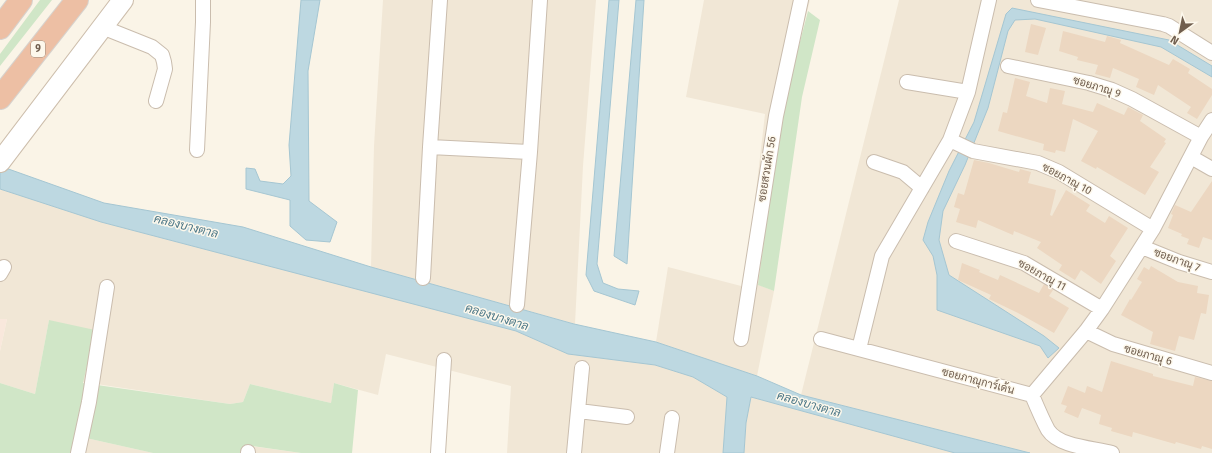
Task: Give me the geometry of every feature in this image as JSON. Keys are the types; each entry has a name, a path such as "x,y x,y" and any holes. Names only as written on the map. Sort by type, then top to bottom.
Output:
{"highway":[{"path":"0,28 21,0"},
{"name":"9","path":"0,98 77,0"}],"main road":[{"path":"0,162 123,0"}],"street":[{"path":"197,150 203,0"},
{"path":"423,278 440,0"},
{"path":"517,304 530,152 540,0"},
{"name":"ซอยสวนผัก 56","path":"741,339 776,116 801,0"},
{"path":"859,349 882,256 922,188 955,142 968,92 988,0"},
{"path":"1038,0 1156,22 1169,26 1212,53"},
{"path":"102,28 152,47 162,55 165,69 156,100"},
{"name":"ซอยภาณุ 9","path":"1008,66 1089,83 1112,90 1132,99 1201,137"},
{"path":"907,82 968,92"},
{"path":"1112,453 1070,444 1053,436 1032,395 1086,331 1102,309 1153,229 1201,137 1212,120"},
{"name":"ซอยภาณุ 10","path":"955,142 973,151 1038,164 1059,172 1153,229"},
{"path":"430,147 530,152"},
{"path":"1191,157 1212,169"},
{"path":"874,162 903,172 922,188"},
{"name":"ซอยภาณุ 11","path":"956,241 1024,263 1102,309"},
{"name":"ซอยภาณุ 7","path":"1142,247 1179,262 1212,272"},
{"path":"78,453 89,402 107,287"},
{"name":"ซอยภาณุ 6","path":"1086,331 1113,344 1212,373"},
{"name":"ซอยภาณุการ์เด้น","path":"821,339 1032,395"},
{"path":"438,453 444,360"},
{"path":"574,453 582,368"},
{"path":"579,411 627,417"},
{"path":"667,453 672,418"}],"shaded area":[{"path":"383,0 596,0 583,166 575,324 371,267 374,146"},
{"path":"704,0 810,0 781,114 759,285 774,291 757,376 656,342 668,267 745,287 765,114 686,97"},
{"path":"899,0 1212,0 1212,453 1030,453 801,395"},
{"path":"1,189 101,222 516,331 568,354 655,365 693,377 727,397 723,453 507,453 511,386 386,354 378,395 334,383 331,403 250,384 243,402 230,404 83,382 49,320 35,394 0,383 0,351 7,319 0,319"},
{"path":"0,319 7,319 0,351"},
{"path":"751,397 955,453 744,453 746,423"},
{"path":"86,438 153,453 82,453"},
{"path":"244,445 301,453 243,453"}],"green space":[{"path":"40,0 52,0 0,66 0,54"},
{"path":"808,11 820,20 802,97 774,291 758,285 781,114"},
{"path":"49,320 95,330 83,383 230,404 243,402 250,384 331,403 334,383 358,390 352,453 301,453 245,445 243,453 153,453 86,438 82,453 0,453 0,383 35,394"}],"water":[{"path":"301,0 320,0 308,71 309,201 337,222 330,242 306,240 290,226 290,200 246,189 246,168 255,169 260,181 283,184 291,176 289,145"},
{"path":"609,0 619,0 597,264 603,283 618,289 639,291 635,305 594,291 586,275"},
{"path":"636,0 644,0 627,264 614,256"},
{"path":"1012,8 1169,40 1212,66 1212,77 1161,47 1035,19 1015,20 1008,31 988,108 965,165 943,211 939,240 949,275 1044,336 1059,348 1048,358 1040,346 937,310 937,275 933,256 923,240 928,222 949,171 974,122 1006,14"},
{"name":"คลองบางตาล","path":"0,166 104,203 243,227 371,267 574,324 656,342 757,376 801,395 1030,453 955,453 751,397 746,423 744,453 723,453 727,397 693,377 655,365 568,354 516,331 101,222 0,189"}],"building":[{"path":"1031,24 1046,28 1038,55 1025,52"},
{"path":"1063,31 1105,42 1107,36 1121,40 1120,43 1169,65 1173,59 1190,69 1188,73 1212,89 1212,95 1197,119 1187,113 1191,107 1158,85 1154,95 1136,87 1139,79 1113,68 1110,78 1095,74 1098,65 1077,60 1078,57 1059,51"},
{"path":"1015,78 1030,82 1026,96 1047,103 1050,88 1065,91 1062,104 1093,112 1097,103 1124,115 1128,107 1143,115 1140,121 1166,139 1164,142 1166,143 1150,167 1159,172 1145,195 1097,167 1096,169 1081,161 1098,131 1073,119 1065,152 1056,150 1055,153 1043,150 1044,144 998,131 1003,112 1007,113"},
{"path":"974,160 1019,172 1020,169 1031,172 1028,183 1056,190 1050,215 1052,216 1066,190 1090,205 1086,211 1105,223 1109,216 1128,228 1110,256 1116,261 1101,284 1081,270 1075,280 1059,270 1062,265 1037,248 1041,242 1014,231 1013,235 978,220 976,228 956,222 960,209 954,207 958,193 964,195"},
{"path":"1212,181 1212,240 1203,237 1199,248 1187,244 1189,239 1168,228 1173,215 1171,214 1175,205 1191,212"},
{"path":"962,263 980,270 979,272 998,280 1000,275 1039,293 1044,284 1053,290 1049,296 1069,308 1054,333 989,299 991,295 958,280"},
{"path":"1151,266 1178,282 1198,286 1197,293 1209,295 1206,314 1201,313 1194,340 1179,336 1175,351 1150,344 1153,332 1121,315 1142,282 1137,279 1144,267 1149,270"},
{"path":"1111,361 1153,374 1153,376 1193,386 1195,377 1212,381 1212,449 1202,446 1201,449 1176,442 1175,444 1133,432 1132,437 1111,431 1112,428 1099,424 1101,415 1082,408 1078,418 1064,412 1067,406 1061,404 1068,386 1085,393 1087,386 1102,392"}]}
